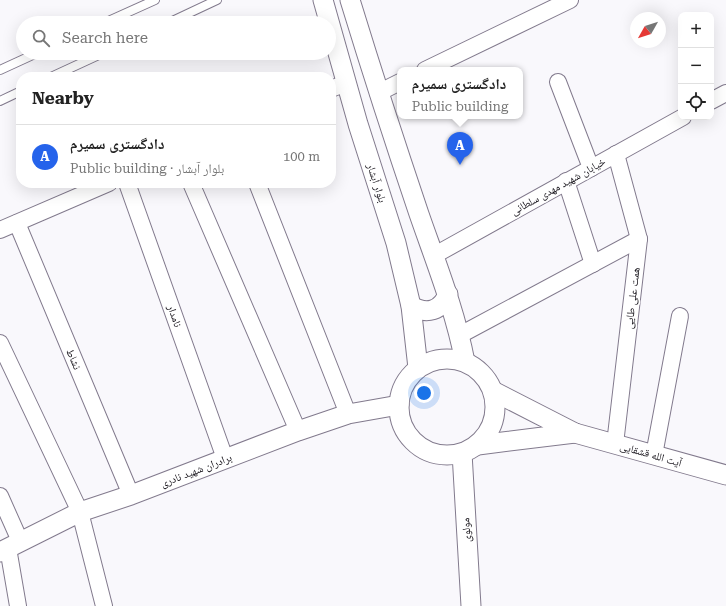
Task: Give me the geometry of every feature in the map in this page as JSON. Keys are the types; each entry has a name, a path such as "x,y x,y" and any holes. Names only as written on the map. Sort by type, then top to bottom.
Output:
{"street":[{"name":"بلوار آبشار","path":"323,0 326,16"},
{"path":"350,0 378,93 433,256 448,294 460,335 465,362"},
{"path":"431,67 570,0"},
{"name":"بلوار آبشار","path":"334,60 339,86 396,243 412,306 418,368"},
{"path":"558,82 592,168"},
{"path":"378,93 397,84"},
{"path":"714,100 726,93"},
{"name":"خیابان شهید مهدی سلطانی","path":"433,256 678,120"},
{"name":"همت علی طایی","path":"615,444 639,239 616,154"},
{"path":"566,181 593,264"},
{"path":"0,230 98,188"},
{"name":"نامدار","path":"130,188 222,450"},
{"path":"193,188 298,431"},
{"path":"259,188 348,414"},
{"name":"نشاط","path":"17,223 131,495"},
{"path":"460,335 639,239"},
{"path":"412,306 418,310 433,310 445,301 448,294"},
{"path":"654,455 680,316"},
{"path":"0,343 80,512 104,606"},
{"path":"470,449 488,434 494,420 496,406 493,391 487,379 477,368 465,362 449,358 432,361 418,368 408,379 402,391 399,405 401,420 408,434 418,445 431,453 446,455 470,449 575,433"},
{"path":"493,391 575,433"},
{"name":"برادران شهید نادری","path":"9,547 80,512 131,495 298,431 348,414 399,405"},
{"name":"آیت الله قشقایی","path":"575,433 654,455 725,472"},
{"name":"مولوی","path":"470,449 471,606"},
{"path":"0,496 18,606"}],"lane":[{"path":"120,16 155,0"},
{"path":"183,16 217,0"},
{"path":"0,70 22,60"},
{"path":"62,72 88,60"},
{"path":"0,101 16,93"}],"place":[{"name":"دادگستری سمیرم","path":"460,165"}]}
